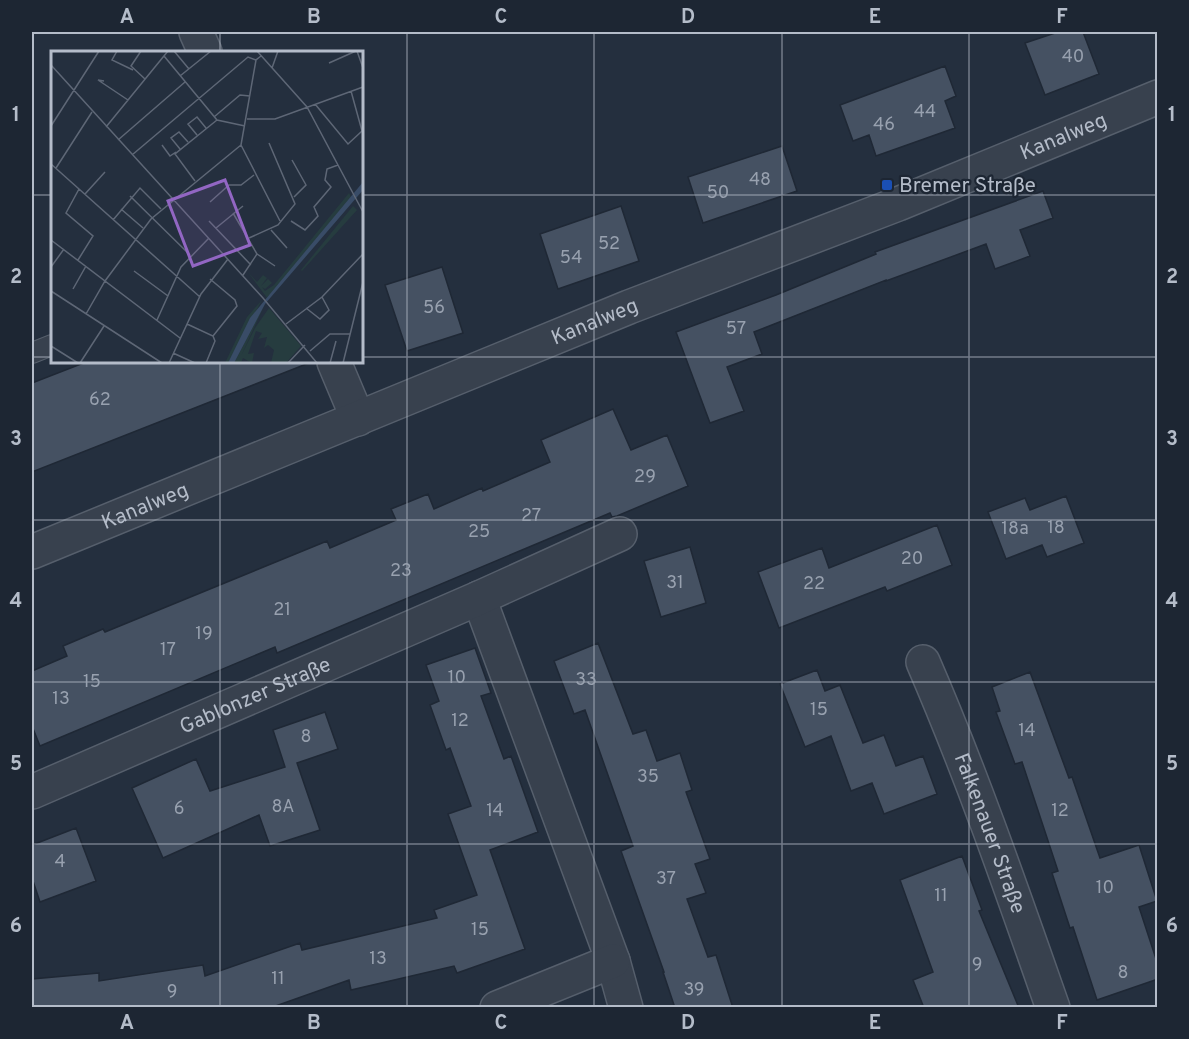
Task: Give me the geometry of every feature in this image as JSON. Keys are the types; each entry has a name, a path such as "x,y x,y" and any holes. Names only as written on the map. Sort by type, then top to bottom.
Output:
{"street":[{"path":"196,32 205,51"},
{"name":"Kanalweg","path":"32,552 629,307 898,204 1158,97"},
{"path":"334,363 358,419"},
{"name":"Gablonzer Straße","path":"32,792 479,598 620,534"},
{"path":"479,598 613,961 626,1008"},
{"name":"Falkenauer Straße","path":"923,662 944,709 1009,881 1053,1008"},
{"path":"497,1008 613,961"}],"lane":[{"path":"32,353 51,345"}],"building":[{"path":"1058,32 1083,32 1099,74 1045,95 1025,43"},
{"path":"945,66 956,96 945,101 955,128 876,156 869,135 853,141 840,105"},
{"path":"782,146 797,191 703,223 688,177"},
{"path":"1043,191 1053,218 1020,230 1030,256 995,269 986,244 886,280 754,332 762,354 727,367 744,411 710,423 676,332 776,295 876,254 875,252"},
{"path":"621,206 639,261 558,289 540,234"},
{"path":"442,267 463,333 407,351 385,285"},
{"path":"83,363 309,363 32,472 32,383"},
{"path":"613,409 631,450 667,435 688,486 617,516 612,517 610,513 277,653 275,647 40,746 32,726 32,671 67,656 63,646 103,629 105,632 327,541 330,548 396,520 391,509 428,494 434,509 482,488 483,491 550,462 541,440"},
{"path":"1066,496 1084,543 1047,557 1042,545 1006,559 988,512 1025,498 1030,510"},
{"path":"937,525 952,565 887,591 885,587 779,628 758,572 822,548 829,568"},
{"path":"690,547 706,603 661,617 644,561"},
{"path":"598,643 633,734 646,730 657,761 680,753 692,790 686,792 710,859 695,864 706,893 687,899 708,957 716,955 733,1008 675,1008 621,851 633,846 585,710 574,714 554,661"},
{"path":"475,648 491,693 481,696 504,759 511,756 538,832 490,850 525,949 457,973 454,966 351,990 349,980 270,1008 32,1008 32,979 99,973 99,981 203,965 205,976 300,943 302,950 437,918 434,910 477,895 448,814 471,806 450,748 446,750 430,705 439,701 426,665"},
{"path":"817,670 825,691 840,685 863,743 884,735 896,766 923,756 937,794 884,814 872,783 851,791 831,736 805,747 780,684"},
{"path":"1030,672 1069,778 1072,777 1100,858 1139,845 1157,901 1139,907 1158,965 1158,979 1097,1000 1052,873 1058,871 1022,762 1015,764 996,712 1000,711 992,687"},
{"path":"325,712 338,749 297,763 320,830 270,846 259,815 163,858 132,788 196,759 210,791 285,767 273,730"},
{"path":"76,828 96,881 40,902 32,878 32,845"},
{"path":"962,856 982,910 979,911 1019,1008 924,1008 913,980 933,972 900,880"}],"place":[{"name":"Bremer Straße","path":"887,185"}]}
